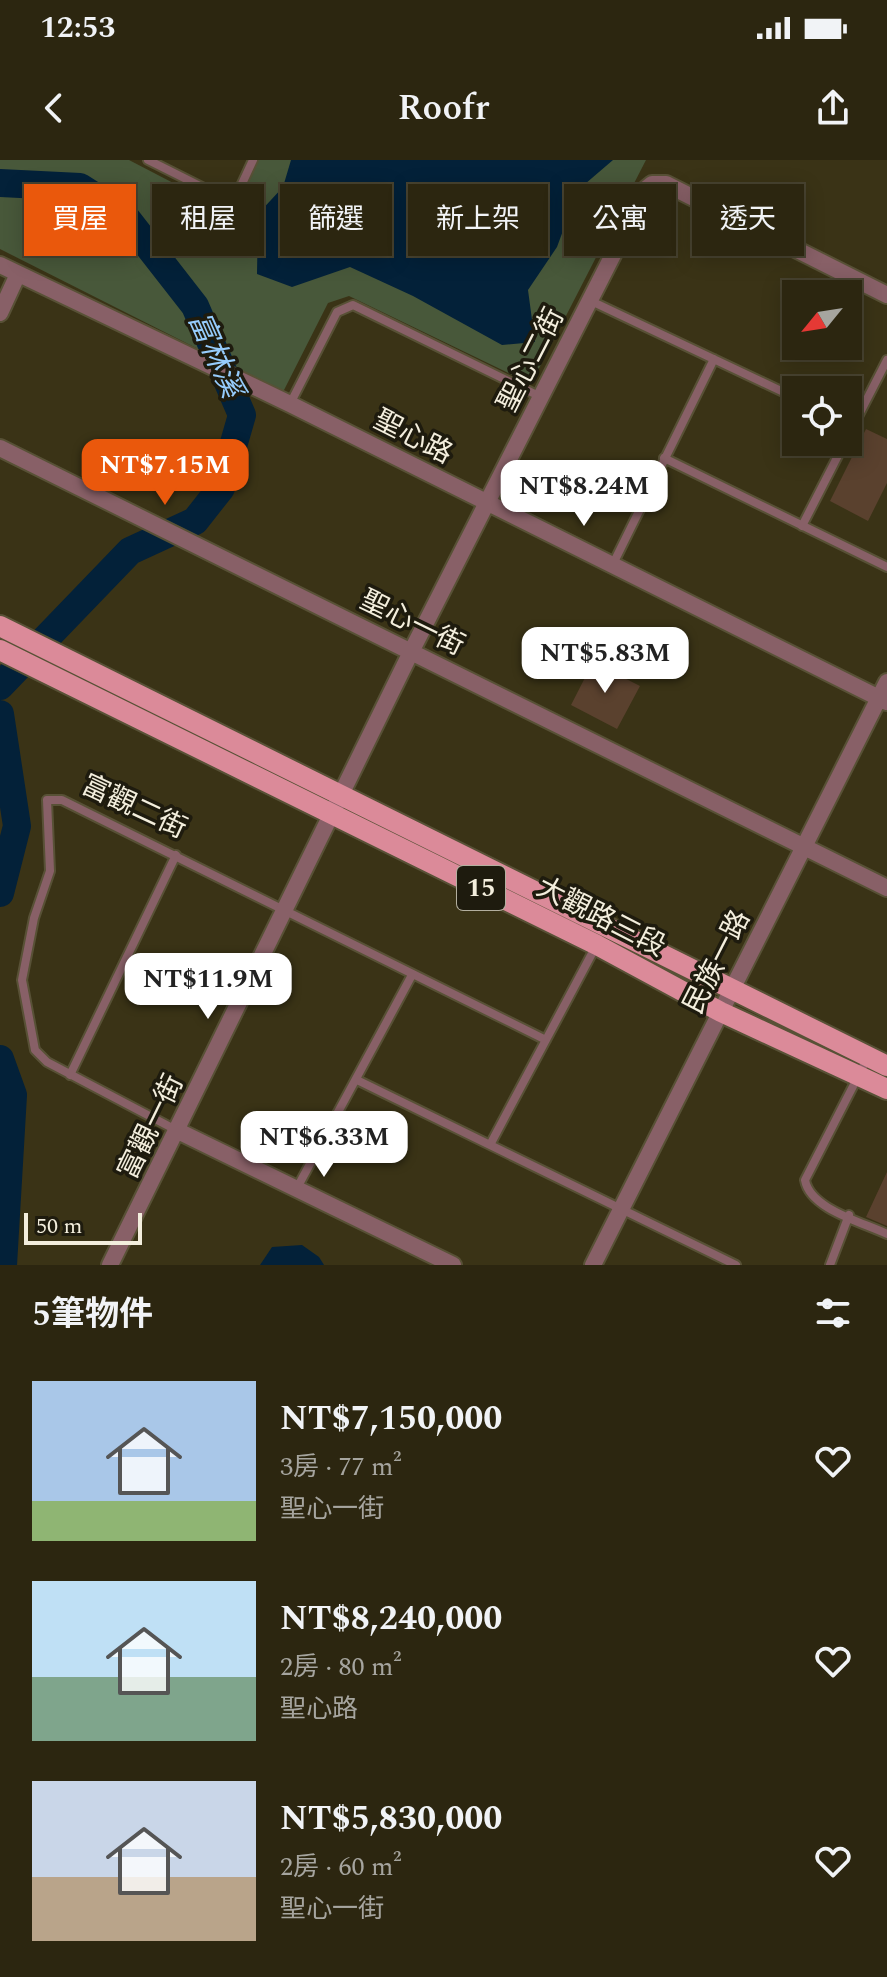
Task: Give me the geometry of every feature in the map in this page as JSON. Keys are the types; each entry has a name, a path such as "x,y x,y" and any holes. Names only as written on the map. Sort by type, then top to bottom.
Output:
{"main road":[{"name":"大觀路三段","path":"8,642 79,664 878,1061"},
{"name":"大觀路三段","path":"8,642 75,687 597,945 721,1012 887,1089"}],"street":[{"name":"聖心二街","path":"340,794 647,188 659,183 887,295"},
{"name":"聖心路","path":"0,265 264,391 883,700"},
{"path":"0,313 18,274"},
{"name":"聖心一街","path":"0,448 887,888"},
{"name":"民族一路","path":"593,1265 732,988 883,700 887,682"},
{"name":"富觀一街","path":"110,1265 340,794"},
{"name":"富觀二街","path":"178,1131 453,1265"}],"lane":[{"path":"148,160 222,197 240,188 253,160"},
{"path":"591,301 782,391"},
{"path":"290,404 337,312 353,305 541,397"},
{"path":"613,564 714,359"},
{"path":"862,404 887,360"},
{"path":"802,526 838,456"},
{"path":"664,458 887,567"},
{"name":"富觀二街","path":"178,1131 47,1062 35,1050 22,980 34,918 50,871 47,800 62,800 546,1040"},
{"path":"70,1075 176,855"},
{"path":"491,1143 597,945"},
{"path":"297,1188 412,975"},
{"path":"878,1061 858,1075 805,1180 807,1191 816,1200 887,1234"},
{"path":"357,1080 736,1265"},
{"path":"830,1265 849,1215"}],"green space":[{"path":"0,160 129,160 175,184 152,184 152,256 264,256 264,184 245,184 257,160 646,160 634,184 564,184 564,256 597,256 531,384 349,296 328,303 283,392 0,249"}],"water":[{"path":"291,160 613,160 585,184 564,184 564,228 557,247 528,290 535,342 502,345 413,296 350,267 292,287 257,274 257,256 264,256 264,208 280,190 280,256 392,256 392,184 284,184"},
{"path":"302,1245 319,1257 324,1265 260,1265 272,1247"}],"building":[{"path":"866,429 887,439 887,483 868,521 830,501 852,456 862,456 862,437"},
{"path":"593,662 640,686 617,729 571,705"},
{"path":"887,1172 887,1226 866,1217"}],"waterway":[{"name":"富林溪","path":"0,183 80,187 124,215 195,306 242,415 221,488 195,521 130,551 0,686"},
{"name":"富林溪","path":"0,714 17,826 0,893"},
{"name":"富林溪","path":"0,1059 13,1095 3,1265"}]}
